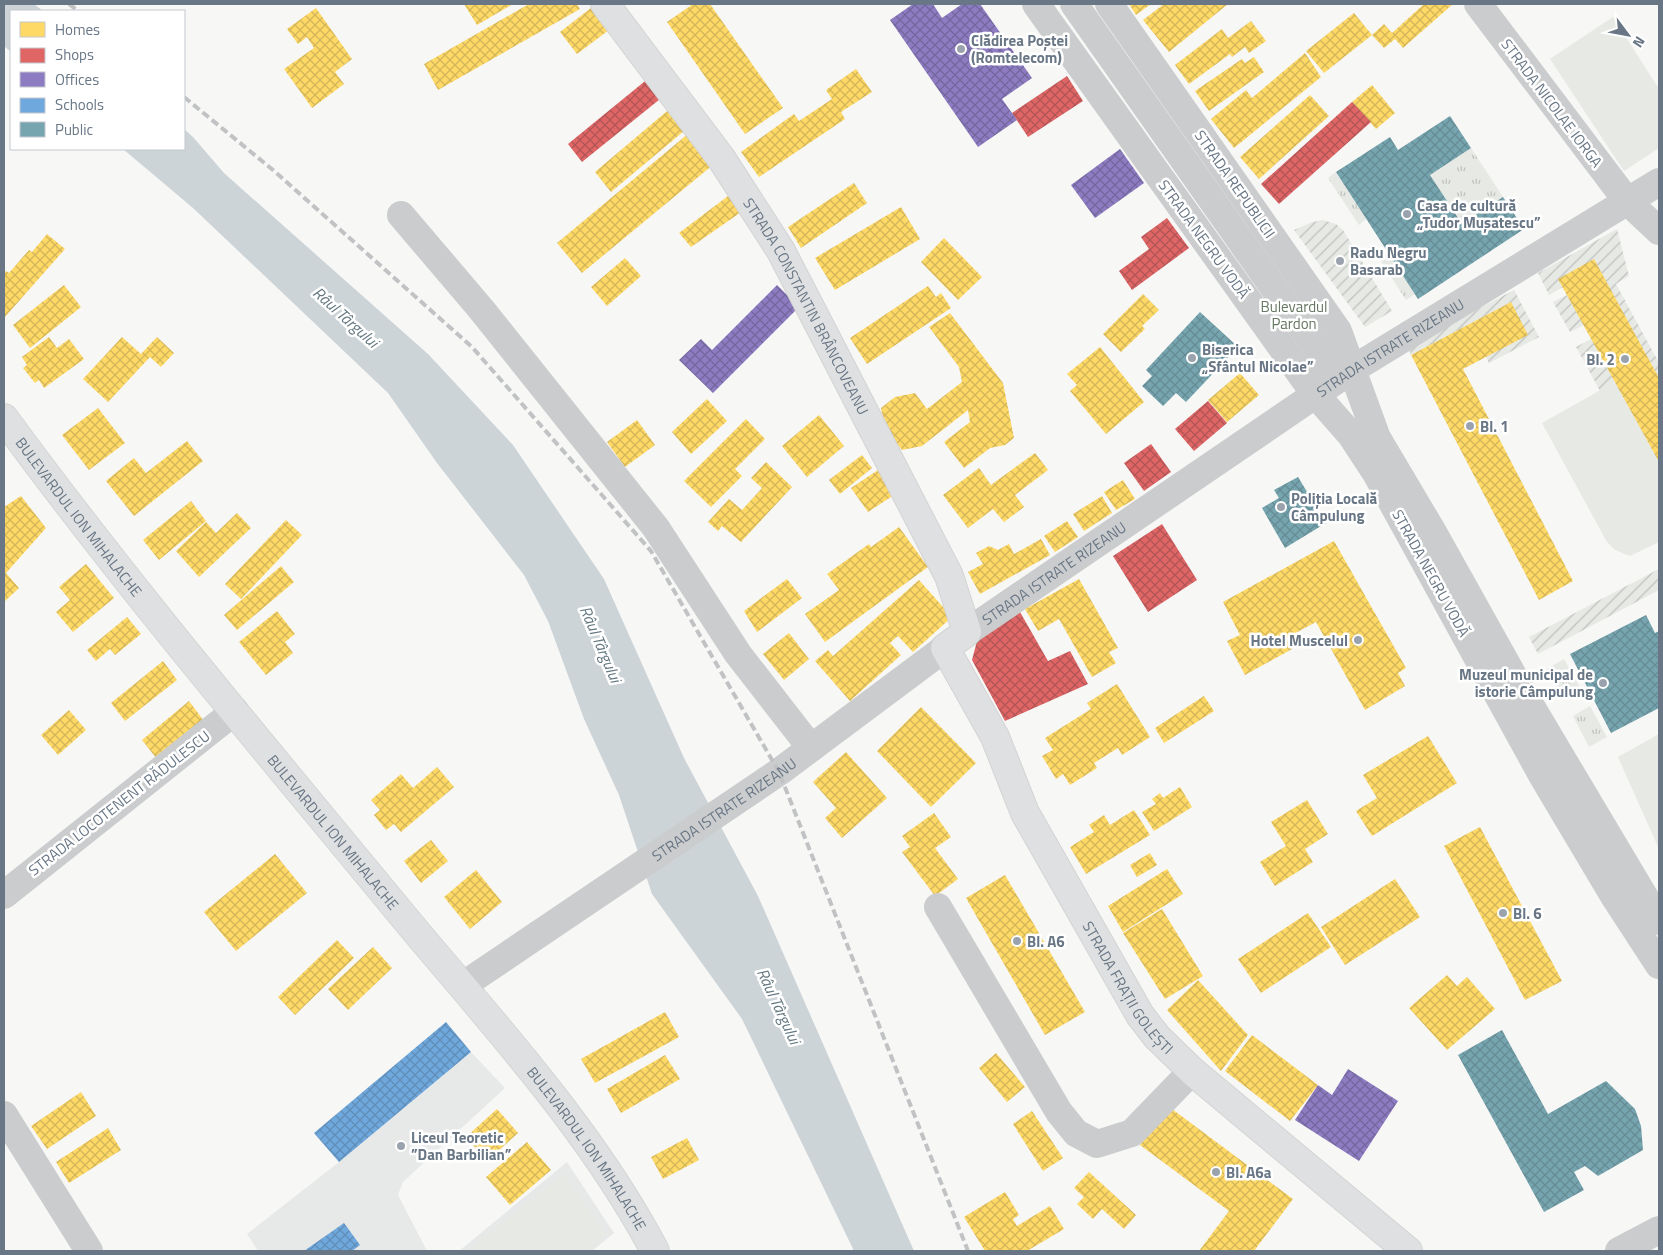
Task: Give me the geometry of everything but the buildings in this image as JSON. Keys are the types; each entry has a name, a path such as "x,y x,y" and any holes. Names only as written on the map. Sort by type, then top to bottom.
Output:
{"main road":[{"name":"STRADA CONSTANTIN BRÂNCOVEANU","path":"605,4 721,158 782,250 950,576 967,632"},
{"name":"BULEVARDUL ION MIHALACHE","path":"4,418 126,580 532,1072 611,1177 655,1251"},
{"name":"STRADA ISTRATE RIZEANU","path":"945,648 967,632"},
{"name":"STRADA FRAȚII GOLEȘTI","path":"945,648 994,737 1025,813 1140,1014 1157,1037 1192,1071 1408,1251"}],"street":[{"name":"STRADA NEGRU VODĂ","path":"1036,4 1315,394 1351,435 1376,473 1542,775 1614,896 1659,965"},
{"path":"1074,4 1346,374"},
{"name":"STRADA REPUBLICII","path":"1109,4 1338,332 1346,374"},
{"name":"STRADA NICOLAE IORGA","path":"1478,4 1627,201 1659,231"},
{"name":"STRADA ISTRATE RIZEANU","path":"967,632 1315,394 1659,182"},
{"path":"401,215 481,309 656,528 738,654 812,748"},
{"name":"STRADA NEGRU VODĂ","path":"1346,374 1377,438 1434,534 1520,688 1659,921"},
{"name":"STRADA ISTRATE RIZEANU","path":"462,986 774,776 945,648"},
{"name":"STRADA LOCOTENENT RĂDULESCU","path":"4,895 235,711"},
{"path":"938,907 1059,1112 1076,1133 1097,1144 1132,1133 1192,1071"},
{"path":"4,1115 89,1251"},
{"path":"1619,1251 1658,1232"}],"shaded area":[{"name":"Liceul Teoretic ”Dan Barbilian”","path":"471,1052 505,1088 403,1182 398,1195 427,1251 258,1251 247,1234 339,1162"},
{"name":"Liceul Teoretic ”Dan Barbilian”","path":"567,1162 614,1233 592,1251 459,1251"}],"green space":[{"path":"1613,17 1659,89 1659,148 1624,171 1550,59"},
{"path":"1471,148 1503,197 1462,224 1430,175"},
{"path":"1336,172 1366,219 1359,225 1328,178"},
{"path":"1323,220 1336,224 1343,230 1392,311 1365,327 1294,230 1312,222"},
{"path":"1617,229 1629,276 1616,284 1659,363 1659,378 1594,260 1563,287 1549,295 1538,273"},
{"path":"1388,252 1415,294 1406,300 1379,258"},
{"path":"1514,290 1539,337 1489,363 1486,357 1511,302 1411,355 1407,346"},
{"path":"1567,295 1584,325 1570,332 1553,302"},
{"path":"1591,339 1615,382 1600,391 1576,347"},
{"path":"1615,382 1659,462 1659,542 1630,556 1615,550 1607,542 1542,423"},
{"path":"1659,569 1659,590 1538,654 1529,637"},
{"path":"1564,659 1581,689 1563,699 1547,669"},
{"path":"1590,706 1607,737 1589,747 1573,716"},
{"path":"1659,734 1659,849 1618,757"},
{"name":"Liceul Teoretic ”Dan Barbilian”","path":"563,1174 606,1234 584,1251 468,1251"}],"water":[{"path":"4,4 34,4 42,10 10,10 10,51 4,46"},
{"name":"Râul Târgului","path":"185,130 224,173 428,354 513,445 604,579 684,758 758,896 914,1251 854,1251 742,1019 652,894 619,795 584,719 548,621 524,575 437,463 388,393 193,208 124,150 185,150"}],"railway":[{"path":"69,4 77,10"},
{"path":"185,98 273,170 472,347 651,551 779,772 968,1251"}],"place":[{"name":"Clădirea Poștei (Romtelecom)","path":"961,49"},
{"name":"Casa de cultură „Tudor Mușatescu”","path":"1407,214"},
{"name":"Radu Negru Basarab","path":"1340,261"},
{"name":"Biserica „Sfântul Nicolae”","path":"1192,358"},
{"name":"Bl. 2","path":"1625,359"},
{"name":"Bl. 1","path":"1470,426"},
{"name":"Poliția Locală Câmpulung","path":"1281,507"},
{"name":"Hotel Muscelul","path":"1358,640"},
{"name":"Muzeul municipal de istorie Câmpulung","path":"1603,683"},
{"name":"Bl. 6","path":"1503,913"},
{"name":"Bl. A6","path":"1017,941"},
{"name":"Liceul Teoretic ”Dan Barbilian”","path":"401,1146"},
{"name":"Bl. A6a","path":"1216,1172"}],"park label":[{"name":"Bulevardul Pardon","path":"1294,314"}]}
